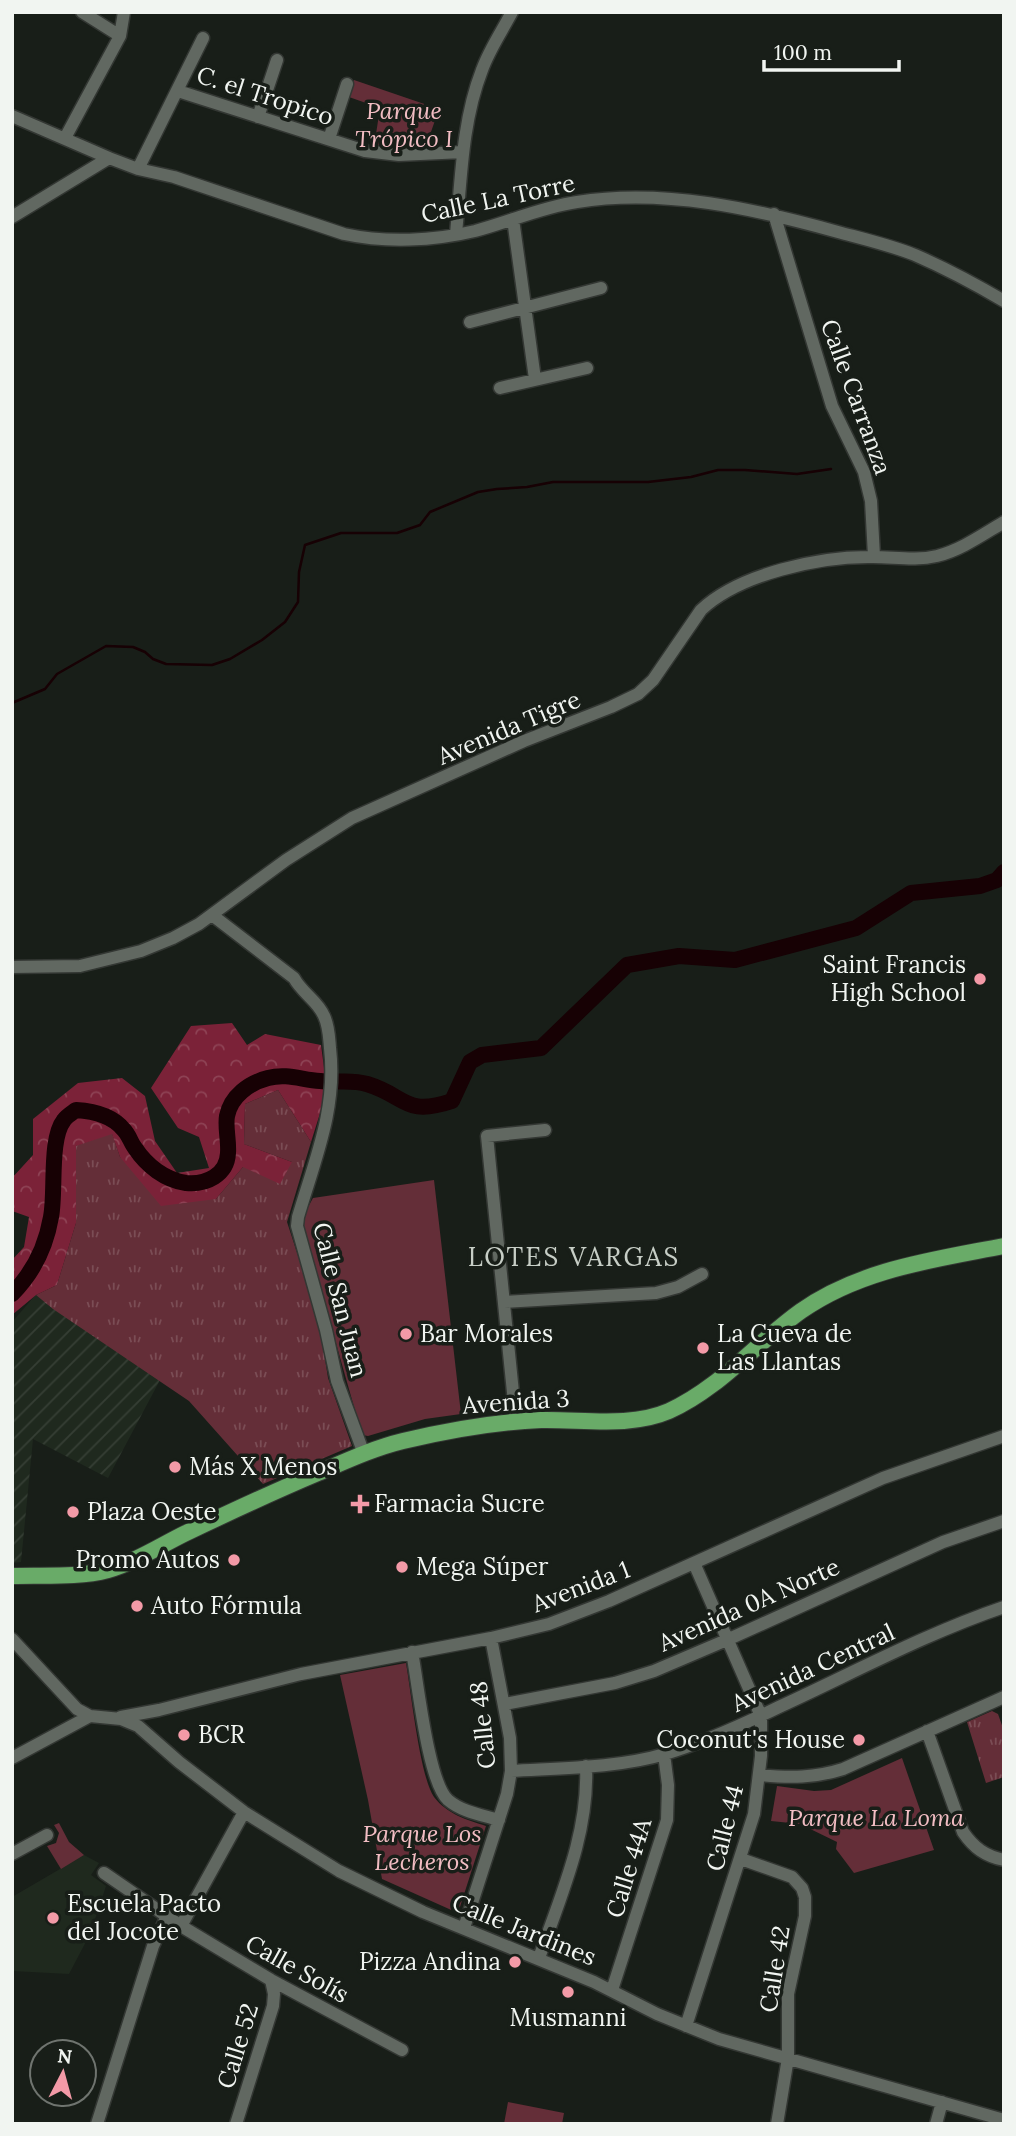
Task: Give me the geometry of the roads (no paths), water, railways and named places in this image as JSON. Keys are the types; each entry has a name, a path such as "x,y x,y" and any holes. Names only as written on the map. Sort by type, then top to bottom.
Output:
{"main road":[{"name":"Avenida 3","path":"12,1576 90,1573 120,1566 249,1502 364,1454 400,1442 458,1428 516,1422 652,1417 688,1401 715,1383 790,1319 837,1290 896,1267 1004,1245"}],"street":[{"path":"82,12 120,36"},
{"path":"65,138 120,36 124,12"},
{"path":"456,234 463,152 482,68 512,12"},
{"path":"138,169 203,38"},
{"path":"258,117 277,60"},
{"path":"329,139 347,84"},
{"name":"C. el Tropico","path":"178,91 381,154 463,152"},
{"name":"Calle La Torre","path":"12,116 138,169 174,177 365,239 417,239 456,234 578,201 667,199 730,205 774,214 914,255 1004,301"},
{"path":"12,217 109,158"},
{"name":"Calle Carranza","path":"774,214 832,406 864,472 871,501 874,556"},
{"path":"513,219 535,379"},
{"path":"470,322 601,288"},
{"path":"500,388 587,368"},
{"name":"Avenida Tigre","path":"12,967 70,967 110,960 173,938 212,915 297,852 352,818 524,741 638,694 653,680 701,610 710,601 732,588 785,569 825,561 874,556 921,559 936,556 955,551 1004,522"},
{"name":"Calle San Juan","path":"212,915 294,978 324,1015 333,1071 332,1092 328,1119 297,1226 337,1381 364,1454"},
{"path":"516,1422 487,1136 545,1130"},
{"path":"504,1302 656,1293 678,1287 702,1275"},
{"name":"Avenida 1","path":"111,1718 159,1710 301,1674 491,1638 549,1624 578,1614 909,1468 1004,1436"},
{"name":"Avenida 0A Norte","path":"505,1704 634,1678 729,1639 943,1542 1004,1521"},
{"name":"Calle 44","path":"685,2026 741,1859 754,1814 760,1775 761,1716 694,1563"},
{"name":"Avenida Central","path":"511,1770 586,1766 664,1754 708,1739 916,1643 1004,1607"},
{"name":"Calle 48","path":"464,1928 499,1820 511,1770 505,1704 491,1638"},
{"path":"12,1639 70,1704 90,1716"},
{"path":"412,1653 440,1791 458,1807 499,1820"},
{"path":"760,1775 798,1778 821,1776 843,1769 1001,1698 1004,1712"},
{"path":"153,1738 150,1722 159,1710"},
{"path":"12,1758 90,1716"},
{"name":"Calle Jardines","path":"90,1716 130,1721 244,1812 339,1871 424,1912 539,1958 719,2039 1004,2120"},
{"path":"927,1731 963,1832 971,1844 983,1853 1004,1860"},
{"name":"Calle 44A","path":"612,1990 667,1820 668,1785 664,1754"},
{"path":"539,1958 572,1863 583,1822 586,1766"},
{"path":"181,1926 244,1812"},
{"path":"12,1854 47,1835"},
{"name":"Calle 42","path":"741,1859 785,1873 797,1881 802,1888 806,1907 788,1994 788,2059 777,2124"},
{"name":"Calle Solís","path":"104,1873 181,1926 271,1980 402,2050"},
{"path":"97,2124 140,1983 167,1916"},
{"name":"Calle 52","path":"236,2124 273,2006 271,1980"},
{"path":"936,2124 945,2104"},
{"path":"944,2124 945,2104"}],"waterway":[{"path":"12,703 45,689 57,674 106,646 133,647 166,664 212,665 230,659 285,622 298,602 299,572 305,545 341,533 397,533 420,525 430,512 478,492 553,482 648,482 691,477 718,470 797,474 831,469"},
{"path":"12,1294 38,1259 46,1238 51,1217 56,1140 64,1120 76,1110 96,1113 114,1121 126,1132 145,1161 157,1171 178,1181 201,1182 220,1173 227,1161 227,1120 232,1102 242,1091 261,1080 282,1076 350,1081 380,1089 406,1103 424,1107 452,1101 470,1062 482,1055 541,1048 627,965 679,956 735,960 856,928 911,893 980,886 997,880 1004,872"}],"place":[{"name":"Saint Francis High School","path":"980,979"},
{"name":"Bar Morales","path":"406,1334"},
{"name":"La Cueva de Las Llantas","path":"703,1348"},
{"name":"Más X Menos","path":"175,1467"},
{"name":"Farmacia Sucre","path":"360,1504"},
{"name":"Plaza Oeste","path":"73,1512"},
{"name":"Promo Autos","path":"234,1560"},
{"name":"Mega Súper","path":"402,1567"},
{"name":"Auto Fórmula","path":"137,1606"},
{"name":"BCR","path":"184,1735"},
{"name":"Coconut's House","path":"859,1740"},
{"name":"Escuela Pacto del Jocote","path":"53,1918"},
{"name":"Pizza Andina","path":"515,1962"},
{"name":"Musmanni","path":"568,1992"}],"district":[{"name":"LOTES VARGAS","path":"574,1257"}],"park label":[{"name":"Parque Trópico I","path":"404,125"},
{"name":"Parque La Loma","path":"876,1818"},
{"name":"Parque Los Lecheros","path":"422,1848"}]}
